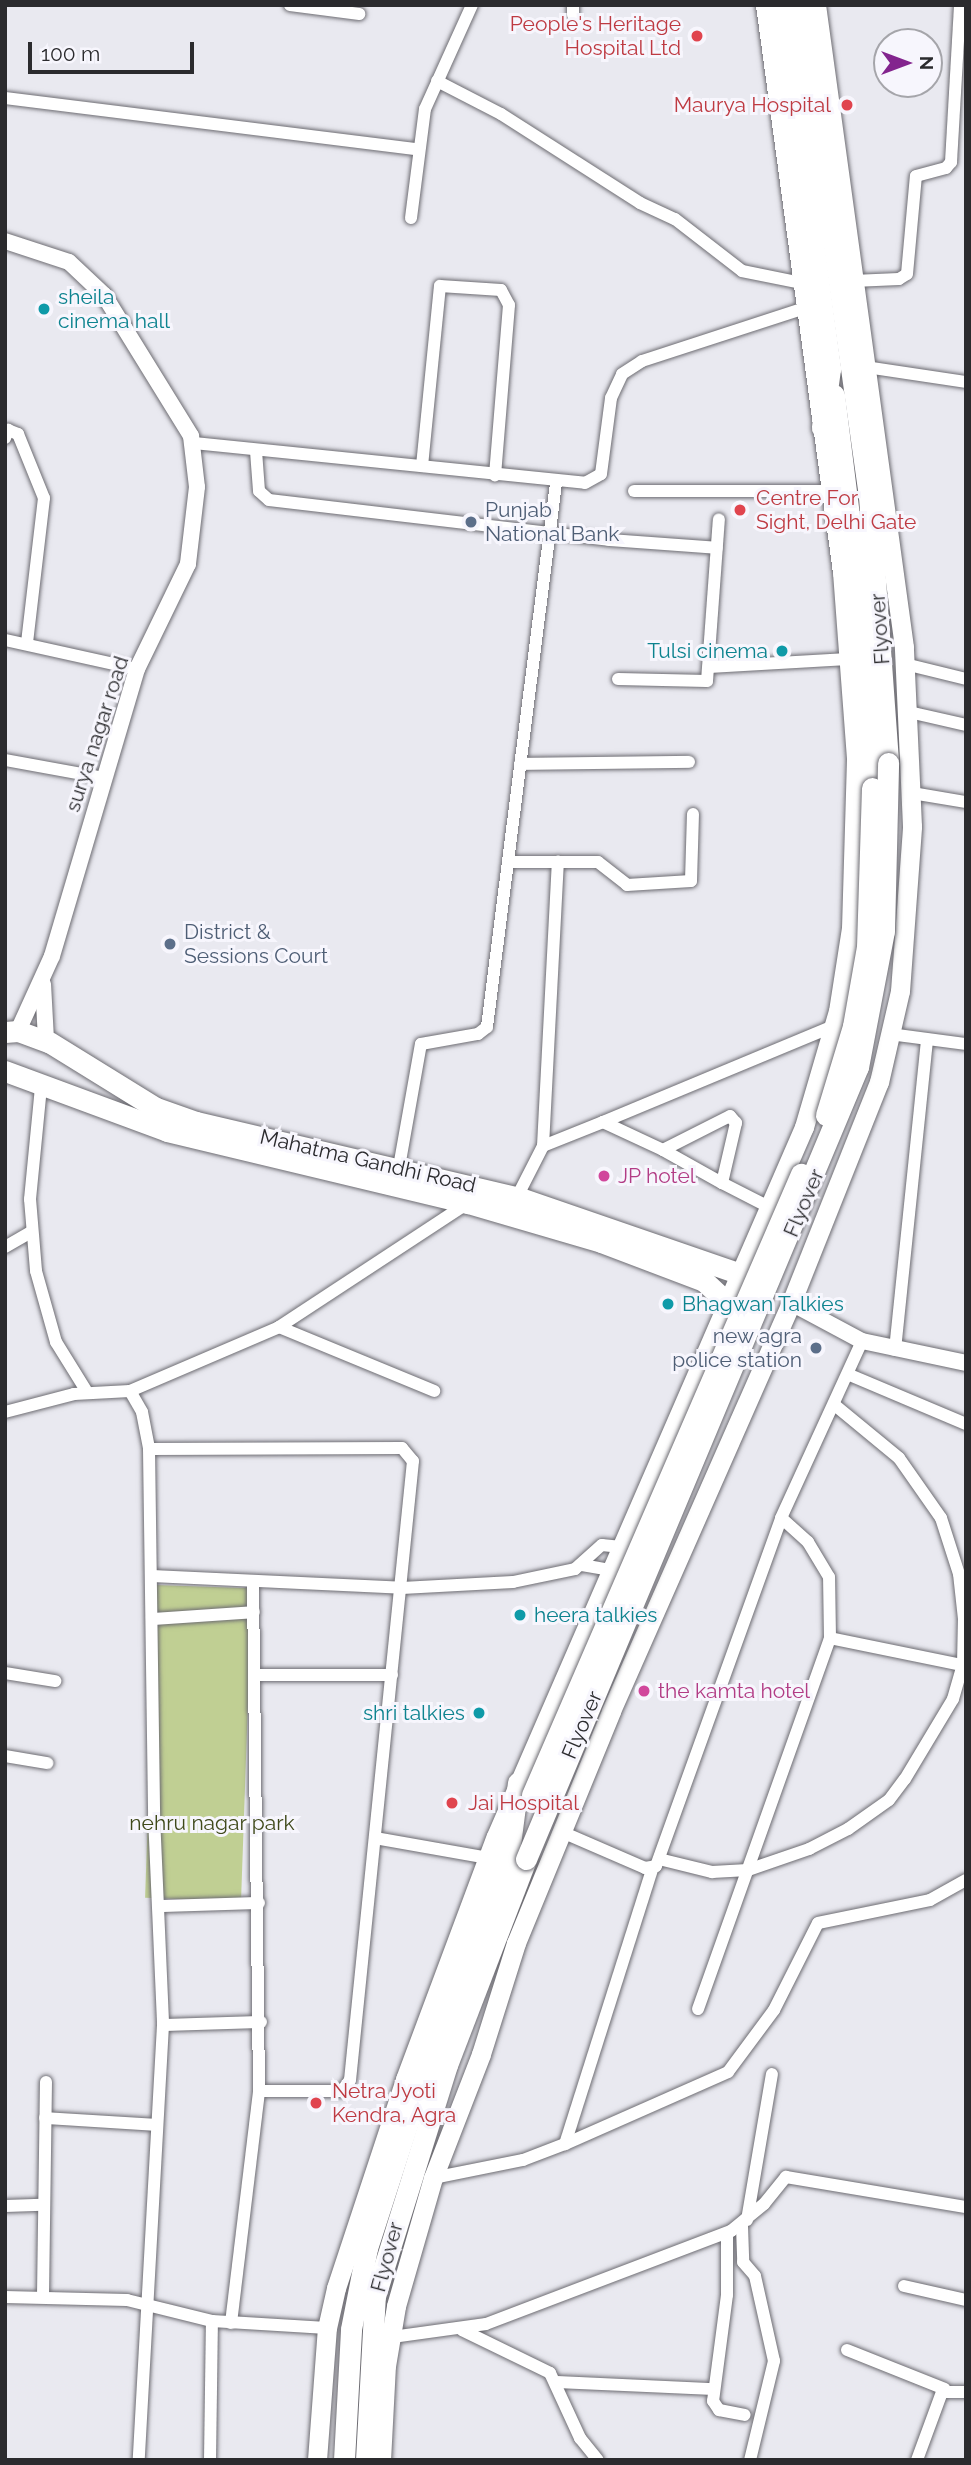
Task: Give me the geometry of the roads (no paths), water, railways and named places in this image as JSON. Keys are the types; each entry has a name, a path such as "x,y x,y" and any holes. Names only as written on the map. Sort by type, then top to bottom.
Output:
{"highway":[{"name":"Flyover","path":"517,1856 525,1789 831,1101 853,1026 867,947 872,788 855,564 780,5"},
{"name":"Flyover","path":"366,2460 381,2338 375,2297 408,2181 517,1856 858,1067 884,930 888,763 869,496 800,5"},
{"path":"822,427 830,369"},
{"name":"Mahatma Gandhi Road","path":"12,1032 46,1040 156,1108 196,1122 399,1167 517,1197 741,1273"},
{"path":"71,1098 86,1067"},
{"name":"Mahatma Gandhi Road","path":"5,1071 41,1087 167,1131 468,1203 648,1259 704,1281 728,1303"},
{"path":"344,2460 351,2329 373,2232 414,2104 517,1856"}],"main road":[{"path":"317,2460 327,2328 369,2178 488,1858 525,1789 610,1570 804,1127 834,1026 851,928 856,758 831,491 765,5"},
{"path":"381,2460 381,2338 433,2178 481,2054 516,1943 791,1303 879,1082 900,991 912,826 905,664 816,5"},
{"path":"760,1228 810,1253"},
{"path":"713,1339 764,1361"}],"street":[{"path":"290,5 359,14"},
{"path":"411,218 417,149 437,81 472,5"},
{"path":"853,281 899,279 907,274 916,176 946,168 951,159 962,7"},
{"path":"437,81 501,114 640,203 675,219 742,271 801,283"},
{"path":"5,98 417,149"},
{"path":"5,242 60,258 95,282 194,443 422,466 556,483 585,483 601,474 613,390 632,367 805,308"},
{"path":"422,466 440,286 501,290 509,306 495,475"},
{"path":"866,367 966,382"},
{"path":"5,438 8,430 18,434 44,498 27,643"},
{"name":"surya nagar road","path":"12,1032 43,984 137,669 188,564 195,531 194,443"},
{"path":"256,451 259,491 265,499 550,533 717,548"},
{"path":"399,1167 421,1044 478,1034 487,1027 556,483"},
{"path":"634,491 831,491"},
{"path":"618,678 701,684 708,679 719,519"},
{"path":"5,640 137,669"},
{"path":"709,667 848,659"},
{"path":"905,664 966,679"},
{"path":"909,712 966,724"},
{"path":"5,760 104,778"},
{"path":"520,764 690,762"},
{"path":"912,793 966,802"},
{"path":"509,862 598,862 627,885 691,881 694,814"},
{"path":"517,1197 543,1146 558,862"},
{"path":"43,984 46,1040"},
{"path":"543,1146 834,1026"},
{"path":"890,1034 966,1044"},
{"path":"895,1349 927,1040"},
{"path":"41,1087 33,1137 31,1232 43,1303 56,1342 87,1392"},
{"path":"663,1150 722,1117 733,1117 734,1136 722,1183"},
{"path":"603,1122 663,1150 769,1207"},
{"path":"5,1412 87,1392 130,1391 279,1327 468,1203"},
{"path":"5,1247 31,1232"},
{"path":"791,1303 862,1341 966,1363"},
{"path":"279,1327 434,1391"},
{"path":"565,2144 655,1864 781,1518 836,1406 862,1341"},
{"path":"850,1375 966,1424"},
{"path":"130,1391 142,1412 149,1449 154,1815 161,1906 163,2025 139,2460"},
{"path":"562,1832 655,1864 712,1872 748,1870 809,1849 859,1823 889,1800 938,1728 965,1666 963,1601 941,1518 919,1482 891,1450 836,1406"},
{"path":"149,1449 407,1450 414,1471 349,2084 342,2091 259,2091"},
{"path":"698,2009 830,1638 829,1577 808,1542 781,1518"},
{"path":"582,1565 602,1545 621,1547"},
{"path":"152,1576 402,1588 527,1581 582,1565 610,1570"},
{"path":"231,2323 259,2091 261,2022 253,1582"},
{"path":"152,1619 254,1612"},
{"path":"830,1638 965,1666"},
{"path":"5,1673 55,1681"},
{"path":"255,1675 393,1675"},
{"path":"5,1756 47,1763"},
{"path":"375,1838 488,1858"},
{"path":"433,2178 523,2160 728,2072 774,2010 818,1923 930,1900 966,1880"},
{"path":"161,1906 259,1903"},
{"path":"163,2025 261,2022"},
{"path":"750,2460 774,2361 755,2276 743,2262 744,2223 772,2074"},
{"path":"43,2296 42,2205 46,2082"},
{"path":"45,2118 156,2125"},
{"path":"381,2338 461,2330 516,2314 727,2233 744,2223 780,2181 790,2177 966,2207"},
{"path":"5,2206 42,2205"},
{"path":"340,2275 373,2232"},
{"path":"727,2233 727,2295 715,2408 745,2415"},
{"path":"904,2286 966,2300"},
{"path":"5,2297 43,2296 147,2305 212,2321 327,2328"},
{"path":"210,2460 212,2321"},
{"path":"461,2330 533,2361 557,2382 580,2438 598,2460"},
{"path":"847,2350 945,2389 966,2392"},
{"path":"557,2382 715,2389"},
{"path":"917,2460 945,2389"}],"place":[{"name":"People's Heritage Hospital Ltd","path":"697,36"},
{"name":"Maurya Hospital","path":"847,105"},
{"name":"sheila cinema hall","path":"44,309"},
{"name":"Centre For Sight, Delhi Gate","path":"740,510"},
{"name":"Punjab National Bank","path":"471,522"},
{"name":"Tulsi cinema","path":"782,651"},
{"name":"District & Sessions Court","path":"170,944"},
{"name":"JP hotel","path":"604,1176"},
{"name":"Bhagwan Talkies","path":"668,1304"},
{"name":"new agra police station","path":"816,1348"},
{"name":"heera talkies","path":"520,1615"},
{"name":"the kamta hotel","path":"644,1691"},
{"name":"shri talkies","path":"479,1713"},
{"name":"Jai Hospital","path":"452,1803"},
{"name":"Netra Jyoti Kendra, Agra","path":"316,2103"}],"park label":[{"name":"nehru nagar park","path":"212,1823"}]}
